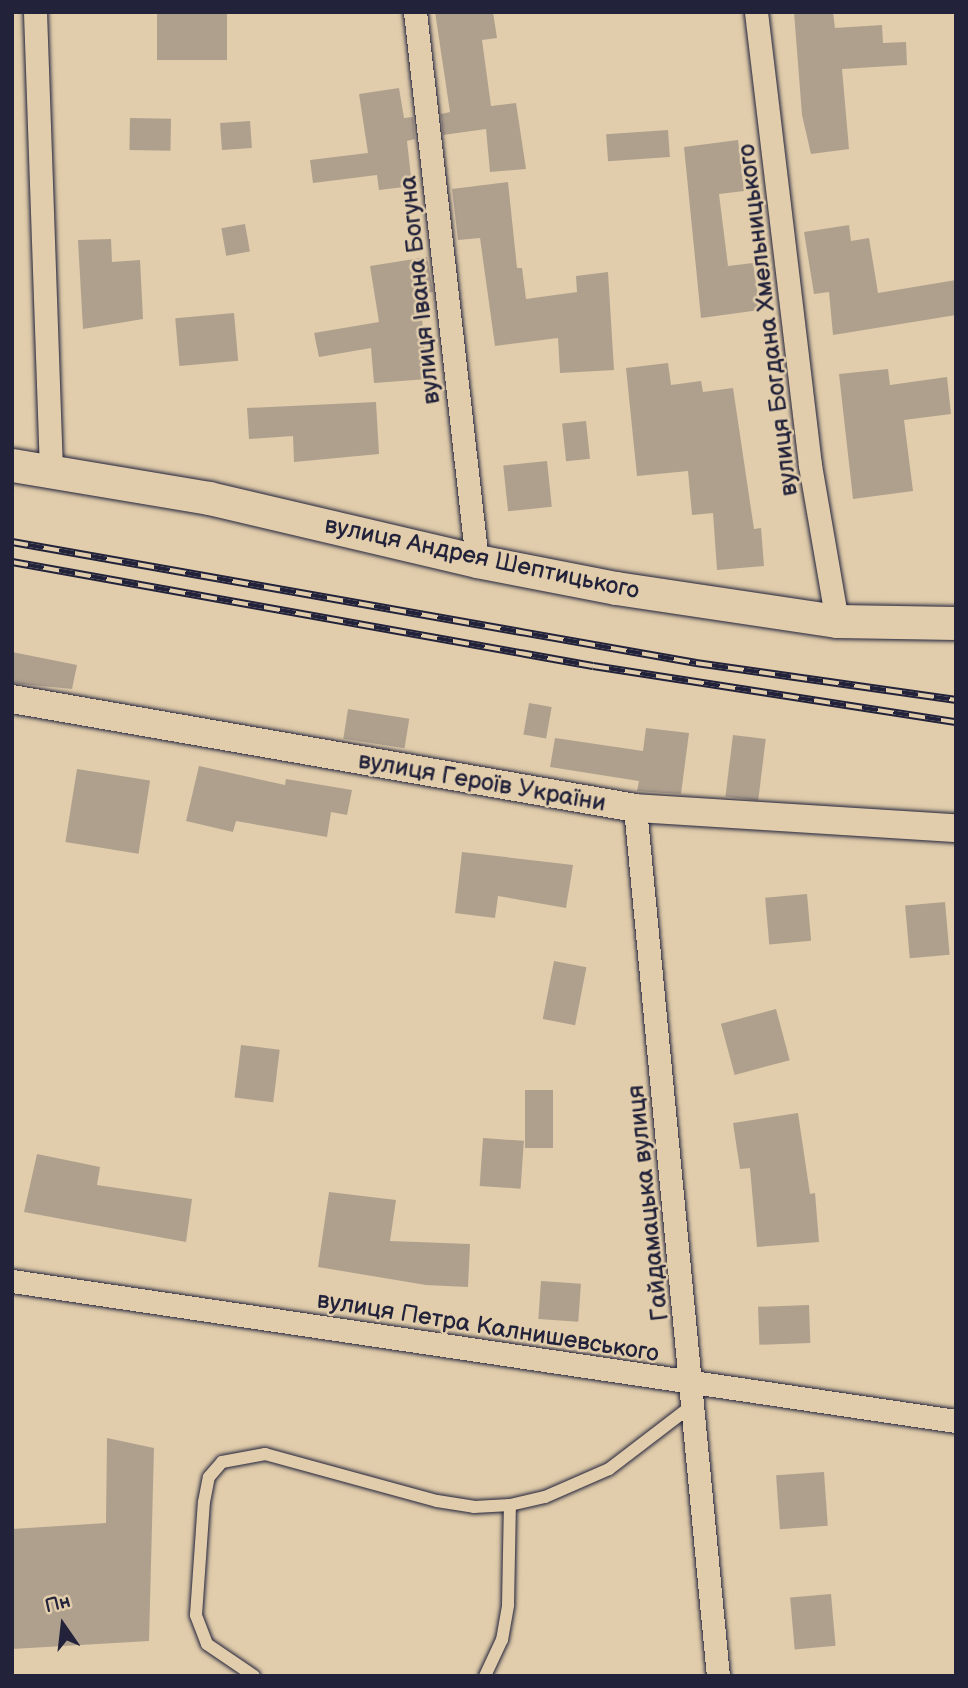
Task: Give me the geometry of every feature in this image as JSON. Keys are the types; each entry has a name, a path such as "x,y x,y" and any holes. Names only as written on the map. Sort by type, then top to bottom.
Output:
{"main road":[{"name":"вулиця Андрея Шептицького","path":"12,465 209,498 477,561 616,588 837,621 956,623"}],"street":[{"path":"35,12 51,470"},
{"name":"вулиця Івана Богуна","path":"415,12 477,561"},
{"name":"вулиця Богдана Хмельницького","path":"756,12 810,466 837,621"},
{"name":"вулиця Героїв України","path":"12,699 635,808 956,828"},
{"name":"Гайдамацька вулиця","path":"635,808 718,1676"},
{"name":"вулиця Петра Калнишевського","path":"12,1281 693,1394 956,1421"}],"lane":[{"path":"254,1676 207,1644 195,1615 204,1502 209,1477 222,1462 241,1455 265,1454 437,1502 474,1507 510,1505 545,1497 609,1468 693,1394"},
{"path":"485,1676 502,1640 508,1605 510,1505"}],"building":[{"path":"157,12 227,12 227,60 157,60"},
{"path":"435,12 493,12 497,38 482,40 491,106 516,103 526,169 490,172 486,129 443,135 441,114 450,112"},
{"path":"794,12 833,12 835,28 882,25 883,43 906,42 907,65 842,69 849,149 811,154 802,115"},
{"path":"399,88 404,118 413,117 415,139 407,141 412,186 379,190 377,175 313,183 310,160 368,153 359,94"},
{"path":"130,118 171,119 170,151 129,150"},
{"path":"250,121 252,148 222,150 220,123"},
{"path":"668,130 670,157 608,161 606,134"},
{"path":"738,140 744,191 719,194 728,266 753,263 760,310 701,318 684,147"},
{"path":"508,182 517,268 522,268 526,299 577,292 576,276 608,272 614,370 560,373 558,338 495,346 480,238 458,240 452,189"},
{"path":"245,224 250,252 226,256 221,228"},
{"path":"849,225 851,241 869,238 878,293 956,280 956,315 833,335 829,292 814,294 804,232"},
{"path":"111,239 112,262 140,260 143,319 83,329 78,240"},
{"path":"427,257 433,292 420,294 427,379 374,383 371,348 319,357 314,333 379,322 370,266"},
{"path":"234,313 238,361 179,366 175,318"},
{"path":"668,363 671,385 701,381 703,392 733,388 754,529 761,528 764,566 717,570 713,513 692,515 688,471 637,476 626,368"},
{"path":"888,369 890,385 947,377 951,414 904,420 913,491 853,499 839,374"},
{"path":"376,402 379,454 294,462 293,436 249,439 247,408"},
{"path":"586,421 590,459 566,461 562,424"},
{"path":"547,461 552,507 508,511 503,466"},
{"path":"12,652 77,665 72,689 12,683"},
{"path":"529,703 552,707 546,739 523,735"},
{"path":"348,709 409,719 405,748 343,739"},
{"path":"646,728 689,733 681,794 637,791 639,781 550,767 555,738 643,751"},
{"path":"733,735 766,739 758,801 725,797"},
{"path":"199,766 285,785 286,779 352,790 347,815 331,812 327,837 236,821 233,832 186,821"},
{"path":"77,769 150,781 139,854 65,842"},
{"path":"462,852 573,865 566,908 498,896 495,918 455,913"},
{"path":"807,894 811,941 769,944 765,898"},
{"path":"945,902 950,955 910,958 905,905"},
{"path":"554,961 586,967 575,1025 543,1019"},
{"path":"776,1009 790,1060 735,1075 721,1024"},
{"path":"241,1045 280,1050 273,1102 235,1098"},
{"path":"525,1090 553,1090 553,1148 525,1148"},
{"path":"798,1113 810,1194 815,1193 819,1242 757,1247 750,1168 740,1169 733,1123"},
{"path":"483,1138 524,1141 521,1189 480,1186"},
{"path":"37,1154 100,1167 97,1185 192,1199 186,1242 24,1212"},
{"path":"329,1192 396,1200 390,1241 470,1244 468,1287 426,1285 318,1267"},
{"path":"541,1281 581,1284 578,1322 538,1319"},
{"path":"809,1305 810,1343 759,1345 758,1307"},
{"path":"107,1438 154,1448 149,1641 12,1649 12,1529 106,1523"},
{"path":"824,1472 828,1526 780,1529 776,1475"},
{"path":"831,1594 836,1646 795,1649 790,1598"}],"railway":[{"path":"12,542 696,663 956,700"},
{"path":"12,562 593,666 956,722"}]}
